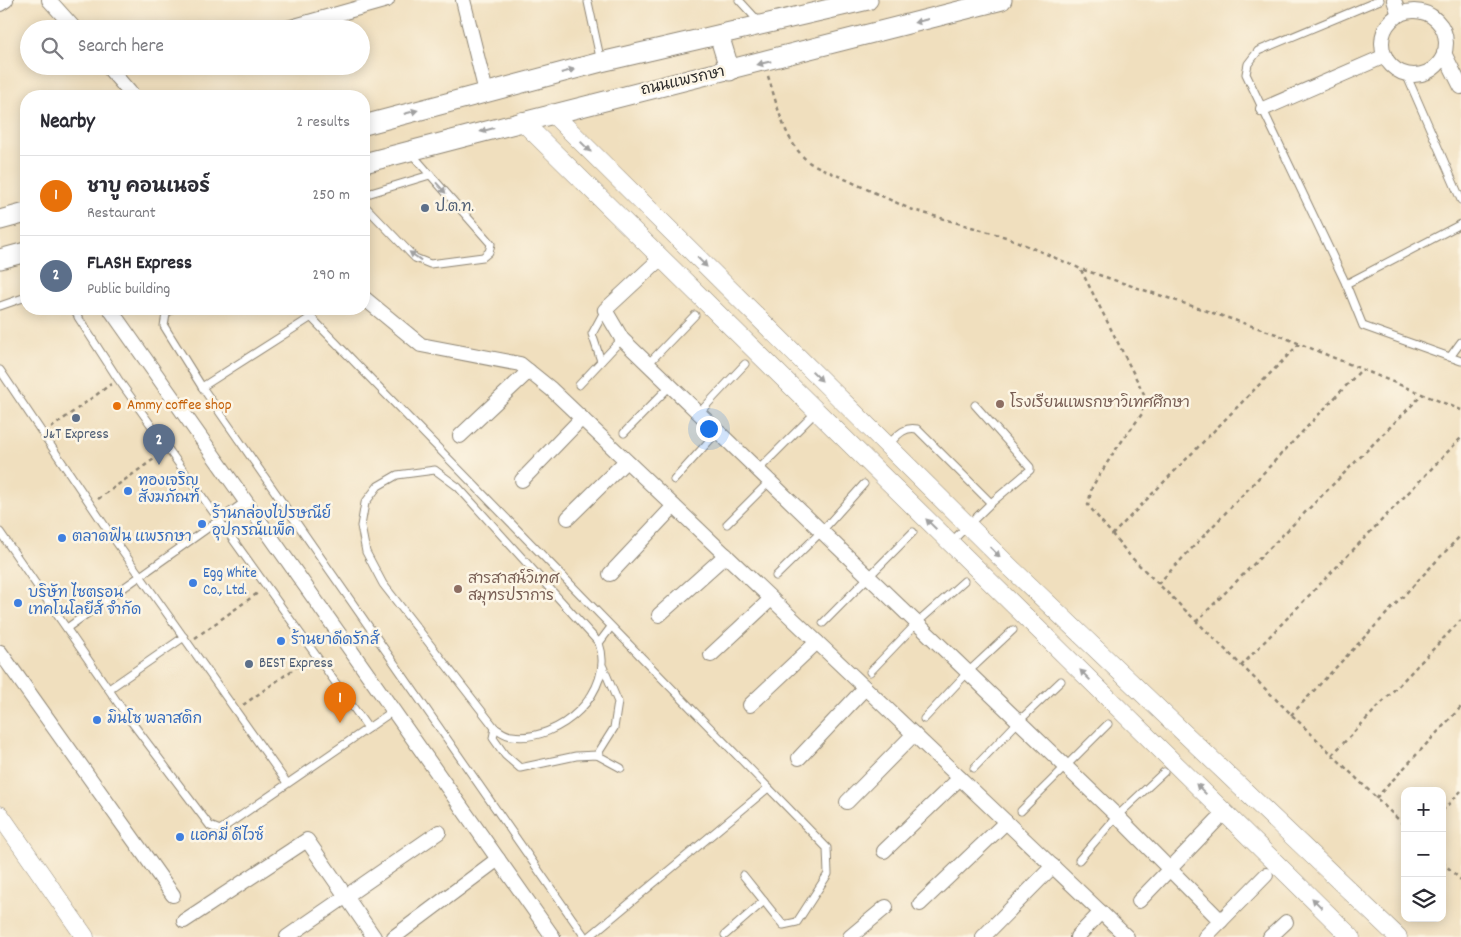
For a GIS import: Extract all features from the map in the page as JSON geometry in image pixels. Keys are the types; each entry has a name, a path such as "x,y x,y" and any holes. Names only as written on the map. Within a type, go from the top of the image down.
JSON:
{"main road":[{"path":"370,123 601,62 763,26 815,10 868,0"},
{"name":"ถนนแพรกษา","path":"370,161 552,113 763,63 1002,0"},
{"path":"719,35 730,71"},
{"path":"0,220 20,215"},
{"path":"0,259 20,254"}],"street":[{"path":"0,4 6,0"},
{"path":"50,0 67,20"},
{"path":"316,20 386,0"},
{"path":"463,0 486,92"},
{"path":"1394,0 1399,15"},
{"path":"1417,11 1427,14 1443,28 1446,38 1444,53 1435,67 1426,72 1406,74 1396,70 1385,56 1382,43 1384,33 1389,23 1399,15 1417,11"},
{"path":"1444,53 1461,87"},
{"path":"1263,109 1385,56"},
{"path":"115,75 128,90"},
{"path":"552,113 971,524 1398,937"},
{"path":"522,121 1351,937"},
{"path":"661,258 605,310 622,339 1117,816 1221,921"},
{"path":"370,303 421,345 520,364 529,371 582,418 1127,937"},
{"path":"114,315 553,937"},
{"path":"460,436 529,371"},
{"path":"522,480 582,418"},
{"path":"568,518 626,461"},
{"path":"610,574 674,506"},
{"path":"659,615 726,555"},
{"path":"711,655 771,599"},
{"path":"750,705 817,642"},
{"path":"0,652 173,896"},
{"path":"799,758 865,688"},
{"path":"847,802 914,734"},
{"path":"884,851 960,778"},
{"path":"0,814 85,937"},
{"path":"1139,901 1217,820"},
{"path":"920,904 1006,822"},
{"path":"287,937 439,832"},
{"path":"184,921 307,840 374,937"},
{"path":"394,937 498,859"},
{"path":"982,937 1053,866"},
{"path":"1205,937 1266,875"},
{"path":"850,937 886,907"},
{"path":"1077,937 1101,912"},
{"path":"1270,937 1286,922"}],"lane":[{"path":"739,0 763,26"},
{"path":"1380,0 1258,51 1248,64 1246,74 1346,284 1363,326 1461,362"},
{"path":"588,2 601,62"},
{"path":"1406,74 1461,200"},
{"path":"370,211 415,258 430,264 483,257 489,252 491,244 409,151"},
{"path":"370,194 430,175"},
{"path":"1346,284 1461,224"},
{"path":"0,306 20,299"},
{"path":"601,361 592,334 605,310"},
{"path":"648,364 696,314"},
{"path":"77,315 118,379 368,728"},
{"path":"166,315 164,326 202,387 587,937 768,788"},
{"path":"308,315 827,848 828,874 797,922 783,925 743,875"},
{"path":"202,387 310,318"},
{"path":"578,385 622,339"},
{"path":"1450,357 1461,342"},
{"path":"699,413 744,364"},
{"path":"0,370 90,504 287,783"},
{"path":"624,432 670,385"},
{"path":"950,543 991,503 1030,470 1030,467 975,405"},
{"path":"758,470 816,412"},
{"path":"890,443 905,430 911,427 918,429 991,503"},
{"path":"674,480 718,431"},
{"path":"435,470 458,487 600,643 604,656 603,667 590,697 567,721 551,729 525,736 510,736 494,728 383,584 366,552 361,526 365,503 378,486 397,475 435,470"},
{"path":"727,524 770,481"},
{"path":"776,576 822,531 864,484"},
{"path":"67,628 246,500"},
{"path":"0,532 109,689 210,826 220,830 393,711"},
{"path":"823,622 914,532"},
{"path":"870,672 917,623 964,581"},
{"path":"600,643 611,627"},
{"path":"924,719 968,672 1013,630"},
{"path":"109,689 186,640"},
{"path":"597,755 614,728 618,702 603,667"},
{"path":"974,768 1061,681"},
{"path":"1022,811 1108,724"},
{"path":"494,728 493,738 505,755 520,768 576,756 597,755 621,768"},
{"path":"1078,860 1117,816 1164,772"},
{"path":"725,935 764,901"}],"path":[{"path":"763,63 789,139 799,154 810,163 910,209 1009,238 1081,269 1299,344 1461,410"},
{"path":"1081,269 1145,396 1142,414 1114,452 1092,488 1088,506 1112,535 1158,584 1401,822"},
{"path":"1112,535 1299,344"},
{"path":"1158,584 1362,370"},
{"path":"43,434 118,379"},
{"path":"1196,622 1422,394"},
{"path":"1241,666 1461,438"},
{"path":"90,504 168,449"},
{"path":"1291,715 1461,535"},
{"path":"186,640 266,586"},
{"path":"1332,755 1461,620"},
{"path":"236,710 315,654"},
{"path":"1376,798 1461,707"},
{"path":"1446,807 1461,791"},
{"path":"1446,866 1460,878"}],"place":[{"name":"ป.ต.ท.","path":"425,208"},
{"name":"โรงเรียนแพรกษาวิเทศศึกษา","path":"1000,404"},
{"name":"Ammy coffee shop","path":"117,406"},
{"name":"J&T Express","path":"76,418"},
{"name":"FLASH Express","path":"159,465"},
{"name":"ทองเจริญ สังฆภัณฑ์","path":"128,491"},
{"name":"ร้านกล่องไปรษณีย์ อุปกรณ์แพ็ค","path":"202,524"},
{"name":"ตลาดฟิน แพรกษา","path":"62,538"},
{"name":"Egg White Co., Ltd.","path":"193,583"},
{"name":"สารสาสน์วิเทศ สมุทรปราการ","path":"458,589"},
{"name":"บริษัท ไซตรอน เทคโนโลยีส์ จำกัด","path":"18,603"},
{"name":"ร้านยาดีดรักส์","path":"281,641"},
{"name":"BEST Express","path":"249,664"},
{"name":"มินโซ พลาสติก","path":"97,720"},
{"name":"ชาบู คอนเนอร์","path":"340,723"},
{"name":"แอคมี่ ดีไวซ์","path":"180,837"}]}
